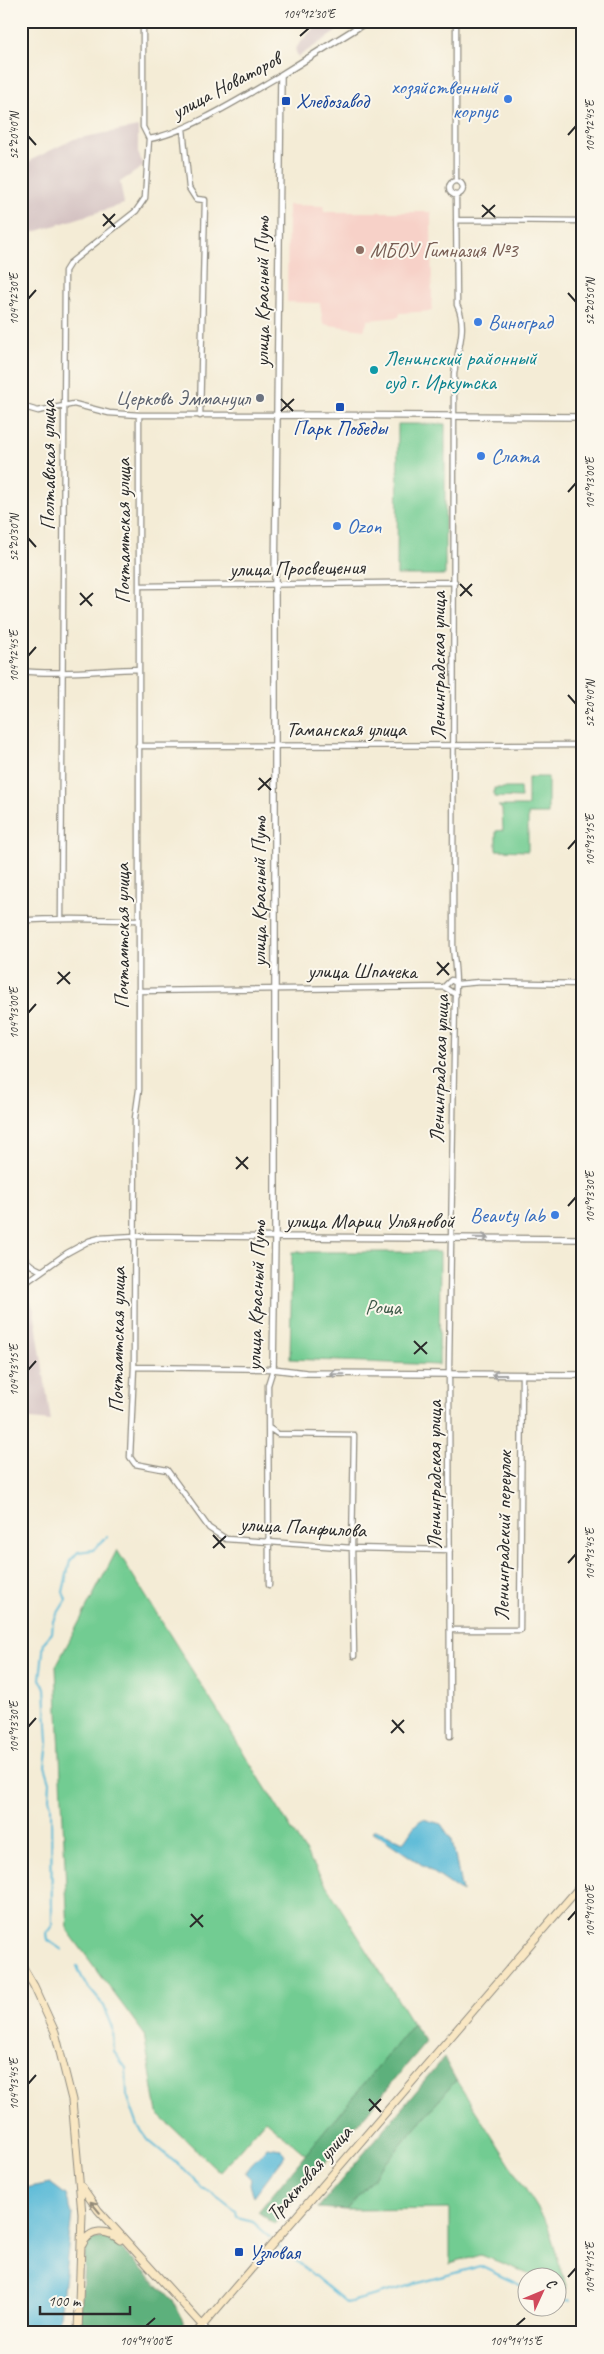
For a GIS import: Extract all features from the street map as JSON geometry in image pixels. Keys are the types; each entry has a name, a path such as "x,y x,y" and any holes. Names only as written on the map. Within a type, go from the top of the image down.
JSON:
{"main road":[{"name":"Трактовая улица","path":"196,2333 583,1883"},
{"path":"21,1964 46,2009 62,2052 72,2100 82,2214 78,2333"},
{"path":"79,2180 89,2200 202,2325"},
{"path":"81,2250 88,2236 94,2232 104,2231 114,2235 139,2256"}],"street":[{"path":"143,21 143,128 149,138"},
{"name":"улица Новаторов","path":"149,138 160,137 182,128 281,75 368,21"},
{"name":"Ленинградская улица","path":"456,21 456,181"},
{"name":"улица Красный Путь","path":"270,1586 268,1385 273,1369 275,1237 275,584 278,198 281,75"},
{"path":"182,128 189,188 196,199 205,200 200,416"},
{"name":"Полтавская улица","path":"61,917 65,271 70,263 136,211 144,198 149,138"},
{"name":"Ленинградская улица","path":"456,181 461,184 463,189 461,194 456,196"},
{"name":"Ленинградская улица","path":"456,181 452,183 449,190 451,194 456,196"},
{"name":"Ленинградская улица","path":"450,1736 450,1375 456,995 458,984 454,972 453,945 455,745 454,374 461,333 460,312 457,305 456,196"},
{"path":"456,220 583,221"},
{"path":"21,406 38,411 64,406 87,406 109,413 139,415 583,416"},
{"name":"Почтамтская улица","path":"130,1457 134,1367 134,1118 139,1090 139,415"},
{"name":"улица Просвещения","path":"140,586 455,582"},
{"path":"21,671 45,673 138,669"},
{"name":"Таманская улица","path":"138,746 275,744 583,745"},
{"path":"21,921 61,917 76,920 139,920"},
{"name":"улица Шпачека","path":"138,990 444,987 451,980 458,984 480,982 583,984"},
{"path":"444,987 456,995"},
{"path":"21,1231 24,1259 28,1266 42,1271"},
{"name":"улица Марии Ульяновой","path":"21,1286 67,1253 89,1241 111,1237 583,1239"},
{"path":"134,1367 273,1369 306,1373 583,1375"},
{"name":"Ленинградский переулок","path":"450,1630 520,1630 522,1375"},
{"path":"269,1428 278,1434 354,1435 352,1548 354,1656"},
{"name":"улица Панфилова","path":"130,1457 135,1464 167,1470 209,1528 226,1539 352,1548 450,1550"},
{"path":"202,2325 209,2333"}],"shaded area":[{"path":"316,21 352,21 298,57 295,49 317,24"},
{"path":"138,127 138,153 144,166 120,182 124,204 21,236 21,169 33,159 74,139"},
{"name":"МБОУ Гимназия №3","path":"288,205 324,206 324,212 431,212 432,311 400,313 399,317 368,320 364,330 323,324 320,303 287,302"},
{"path":"21,1273 34,1310 51,1421 21,1418"}],"green space":[{"path":"398,424 445,424 445,575 397,575"},
{"path":"528,777 548,777 548,814 528,814 528,851 496,850 496,831 503,830 502,809 498,806 528,806"},
{"path":"494,788 520,788 521,798 494,797"},
{"name":"Роща","path":"292,1252 440,1252 439,1365 290,1359"},
{"path":"117,1550 413,2024 306,2155 265,2120 220,2172 157,2113 144,2034 68,1931 56,1666"},
{"path":"413,2024 426,2042 274,2224 258,2212"},
{"path":"444,2058 456,2080 346,2210 318,2208"},
{"path":"456,2080 547,2223 560,2266 516,2266 516,2269 481,2255 450,2264 450,2209 346,2210"},
{"path":"104,2238 118,2245 174,2302 183,2321 183,2333 79,2333 85,2250 92,2239"}],"water":[{"path":"423,1819 441,1824 452,1840 462,1892 372,1831 376,1829 403,1842 419,1821"},
{"path":"267,2147 281,2149 285,2155 254,2196 250,2185 251,2179 245,2173"},
{"path":"50,2183 66,2195 72,2214 58,2333 21,2333 21,2189"}],"waterway":[{"path":"62,1950 48,1940 47,1934 52,1927 51,1805 49,1798 50,1782 45,1766 48,1743 45,1688 40,1679 44,1642 52,1633 53,1621 66,1600 63,1592 70,1561 78,1552 93,1550 107,1537"},
{"path":"77,1966 84,1982 104,2006 113,2028 114,2052 126,2068 127,2095 138,2126 149,2141 193,2177 201,2188 211,2192 236,2211 237,2218 253,2222 270,2237"},
{"path":"277,2245 347,2303 480,2266 516,2283"},
{"path":"566,2300 571,2300"}],"place":[{"name":"хозяйственный корпус","path":"508,99"},
{"name":"Хлебозавод","path":"286,101"},
{"name":"МБОУ Гимназия №3","path":"360,250"},
{"name":"Виноград","path":"478,322"},
{"name":"Ленинский районный суд г. Иркутска","path":"374,370"},
{"name":"Церковь Эммануил","path":"260,398"},
{"name":"Парк Победы","path":"340,407"},
{"name":"Слата","path":"481,456"},
{"name":"Ozon","path":"337,526"},
{"name":"Beauty lab","path":"555,1215"},
{"name":"Узловая","path":"239,2252"}]}
